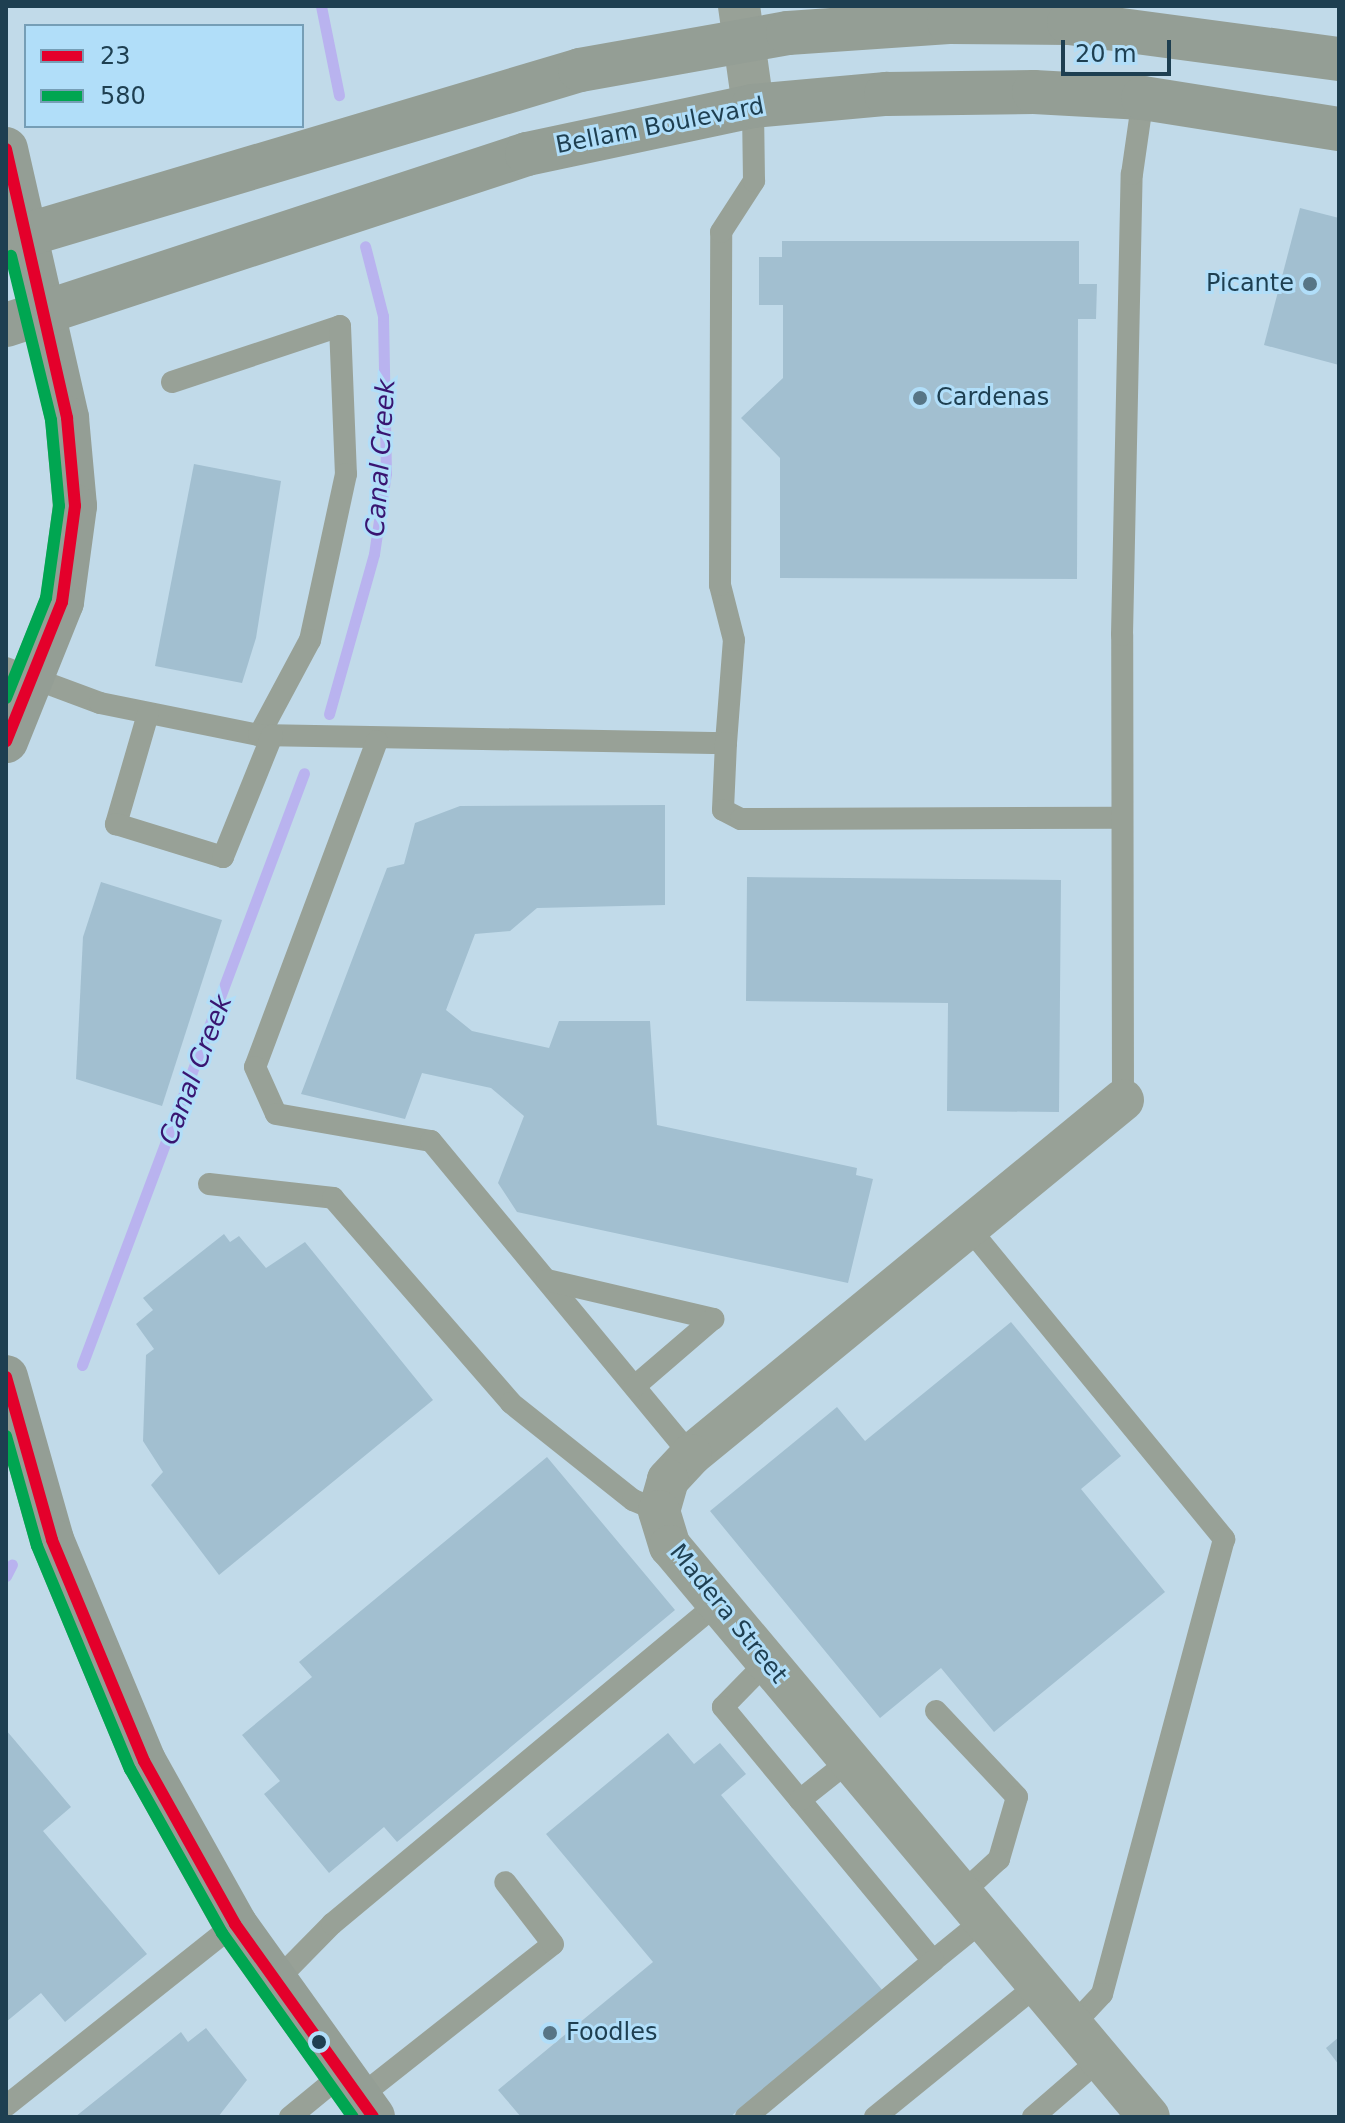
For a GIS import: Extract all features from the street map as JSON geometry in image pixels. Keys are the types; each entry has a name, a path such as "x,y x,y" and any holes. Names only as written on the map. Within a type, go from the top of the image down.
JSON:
{"street":[{"path":"16,238 741,23 1069,23 1339,59"},
{"path":"741,23 753,106"},
{"name":"Bellam Boulevard","path":"23,318 527,154 753,106 923,92 1143,98 1339,129"},
{"path":"6,149 23,318 71,440 75,530 62,602 20,673 6,741"},
{"path":"659,1511 668,1480 691,1455 1123,1100"},
{"path":"6,1377 16,1453 110,1690 235,1924 273,1984 357,2097"},
{"name":"Madera Street","path":"659,1511 670,1546 1149,2117"}],"lane":[{"path":"1123,1100 1121,818 1132,174 1143,98"},
{"path":"753,106 754,181 721,232 720,585 734,640 723,810 741,819 1121,818"},
{"path":"148,714 116,824 223,857 266,736 310,640 346,474 340,326 172,382"},
{"path":"20,673 148,714 266,736 377,741 726,743"},
{"path":"377,741 255,1067 276,1114 431,1141 691,1455"},
{"path":"209,1184 333,1198 511,1403 633,1500 659,1511"},
{"path":"968,1227 1224,1539 1102,1994 1071,2027"},
{"path":"547,1280 713,1319 635,1386"},
{"path":"273,1984 332,1924 718,1603"},
{"path":"767,1662 723,1707 933,1961"},
{"path":"746,2117 933,1961 971,1908 999,1859 1017,1797 936,1711"},
{"path":"800,1800 849,1761"},
{"path":"290,2117 357,2097 553,1944 505,1882"},
{"path":"6,2106 235,1924"},
{"path":"875,2117 1036,1986"},
{"path":"1033,2117 1099,2060"}],"building":[{"path":"1300,208 1339,218 1339,365 1264,345"},
{"name":"Cardenas","path":"782,241 1079,241 1079,284 1097,284 1096,319 1078,319 1077,579 780,578 780,458 741,418 783,378 783,305 759,305 759,257 782,257"},
{"path":"194,464 281,481 256,638 242,683 155,666"},
{"path":"665,805 665,905 537,908 510,931 475,934 446,1010 472,1031 549,1048 559,1021 650,1021 657,1125 857,1168 856,1175 873,1179 848,1283 517,1212 498,1183 524,1116 491,1088 422,1073 405,1119 301,1094 387,868 404,864 415,823 460,806"},
{"path":"747,877 1061,880 1059,1112 947,1111 948,1003 746,1001"},
{"path":"101,882 222,920 162,1106 76,1079 83,937"},
{"path":"224,1234 230,1242 239,1236 266,1268 305,1242 433,1400 219,1575 151,1485 163,1472 143,1441 146,1355 154,1349 136,1324 153,1310 143,1298"},
{"path":"1011,1322 1121,1456 1081,1489 1165,1592 994,1732 941,1668 880,1718 710,1511 837,1407 865,1441"},
{"path":"547,1457 675,1610 397,1842 384,1827 329,1873 264,1794 280,1781 242,1735 312,1677 299,1662"},
{"path":"6,1730 71,1807 43,1831 147,1954 65,2022 41,1993 6,2022"},
{"path":"668,1733 694,1764 720,1743 746,1774 721,1795 883,1991 730,2117 521,2117 498,2090 653,1962 546,1834"},
{"path":"206,2028 247,2080 218,2117 75,2117 181,2032 188,2042"},
{"path":"1339,2037 1339,2065 1326,2048"}],"waterway":[{"name":"Canal Creek","path":"321,6 339,95"},
{"name":"Canal Creek","path":"329,714 374,554 386,473 383,316 365,246"},
{"name":"Canal Creek","path":"82,1365 304,773"},
{"name":"Canal Creek","path":"6,1576 12,1564"}],"transit line":[{"name":"23","path":"6,149 67,418 75,506 62,602 6,741"},
{"name":"580","path":"6,698 46,598 59,506 51,420 11,256"},
{"name":"23","path":"6,1377 52,1540 144,1761 235,1924 373,2117"},
{"name":"580","path":"6,1436 37,1546 130,1769 222,1933 353,2117"}],"place":[{"name":"Picante","path":"1310,284"},
{"name":"Cardenas","path":"920,398"},
{"name":"Foodles","path":"550,2033"}]}
